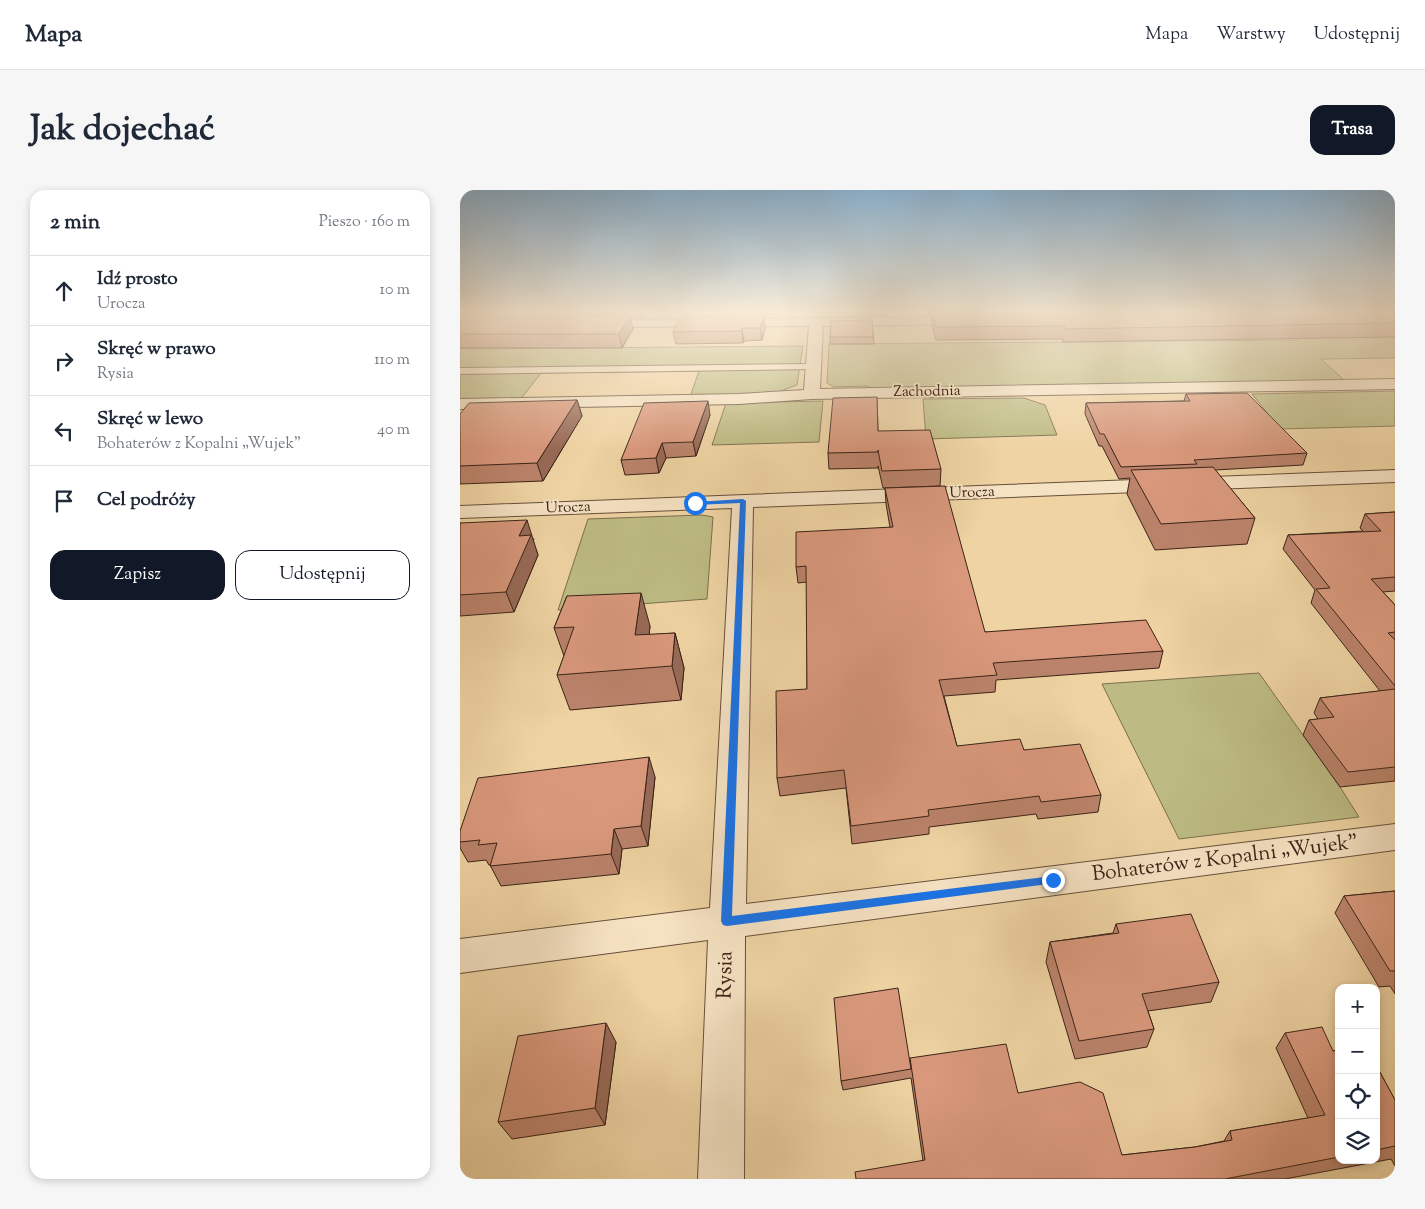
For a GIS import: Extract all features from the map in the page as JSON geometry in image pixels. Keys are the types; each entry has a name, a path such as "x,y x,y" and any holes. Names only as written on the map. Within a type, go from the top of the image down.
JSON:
{"street":[{"path":"812,394 814,358"},
{"name":"Zachodnia","path":"460,404 739,399 812,394 1395,384"},
{"name":"Urocza","path":"460,512 1395,476"},
{"name":"Rysia","path":"721,1179 727,921 743,501"},
{"name":"Bohaterów z Kopalni „Wujek”","path":"460,956 1395,837"}],"lane":[{"path":"460,371 813,367"}],"shaded area":[{"path":"460,358 801,358 797,385 770,395 690,397 699,371 541,373 520,400 460,401"},
{"path":"828,358 1384,358 1321,359 1344,380 871,388 866,386 834,387 827,383"},
{"path":"1395,391 1395,426 1280,429 1252,394"},
{"path":"1024,398 1045,405 1057,435 926,439 923,399"},
{"path":"823,401 819,442 712,445 726,403"},
{"path":"702,515 713,517 707,599 558,610 588,519"},
{"path":"1259,673 1359,817 1179,839 1102,684"}],"building":[{"path":"1247,393 1307,453 1194,460 1197,464 1121,467 1104,434 1100,434 1086,403 1190,401 1186,394"},
{"path":"877,397 878,431 930,430 941,469 882,471 878,450 878,452 828,453 833,398"},
{"path":"577,400 537,463 460,466 460,414 469,403"},
{"path":"708,401 693,442 662,443 656,458 621,460 644,403"},
{"path":"1213,467 1255,518 1161,524 1131,470"},
{"path":"945,486 985,632 1146,620 1163,651 993,663 997,675 939,680 957,746 1020,739 1024,750 1080,744 1101,795 1041,802 1039,796 928,810 929,816 851,826 844,770 777,778 776,691 807,689 806,566 796,567 796,532 893,527 885,488"},
{"path":"1395,512 1395,577 1371,579 1395,605 1395,632 1388,633 1395,640 1395,686 1316,589 1330,588 1288,535 1381,531 1365,514"},
{"path":"527,520 519,536 531,535 506,592 460,595 460,523"},
{"path":"641,593 635,635 675,633 672,666 557,675 574,627 554,628 567,596"},
{"path":"1395,689 1395,767 1348,772 1309,720 1334,717 1320,698"},
{"path":"649,757 641,826 614,829 611,854 490,866 497,843 478,845 480,840 460,842 460,831 478,778"},
{"path":"1395,891 1395,971 1390,971 1344,896"},
{"path":"1191,914 1219,982 1142,994 1154,1029 1079,1041 1050,942 1119,933 1116,924"},
{"path":"898,988 911,1069 841,1081 834,998"},
{"path":"606,1023 595,1108 498,1122 518,1036"},
{"path":"1322,1027 1333,1051 1335,1051 1335,1158 1225,1179 856,1179 855,1172 925,1160 910,1058 1006,1044 1018,1093 1080,1082 1103,1093 1122,1155 1195,1147 1232,1140 1230,1131 1325,1115 1285,1033"},
{"path":"1380,1072 1395,1100 1395,1146 1380,1149"}],"route":[{"path":"695,503 743,501 727,921 1053,880"}]}
